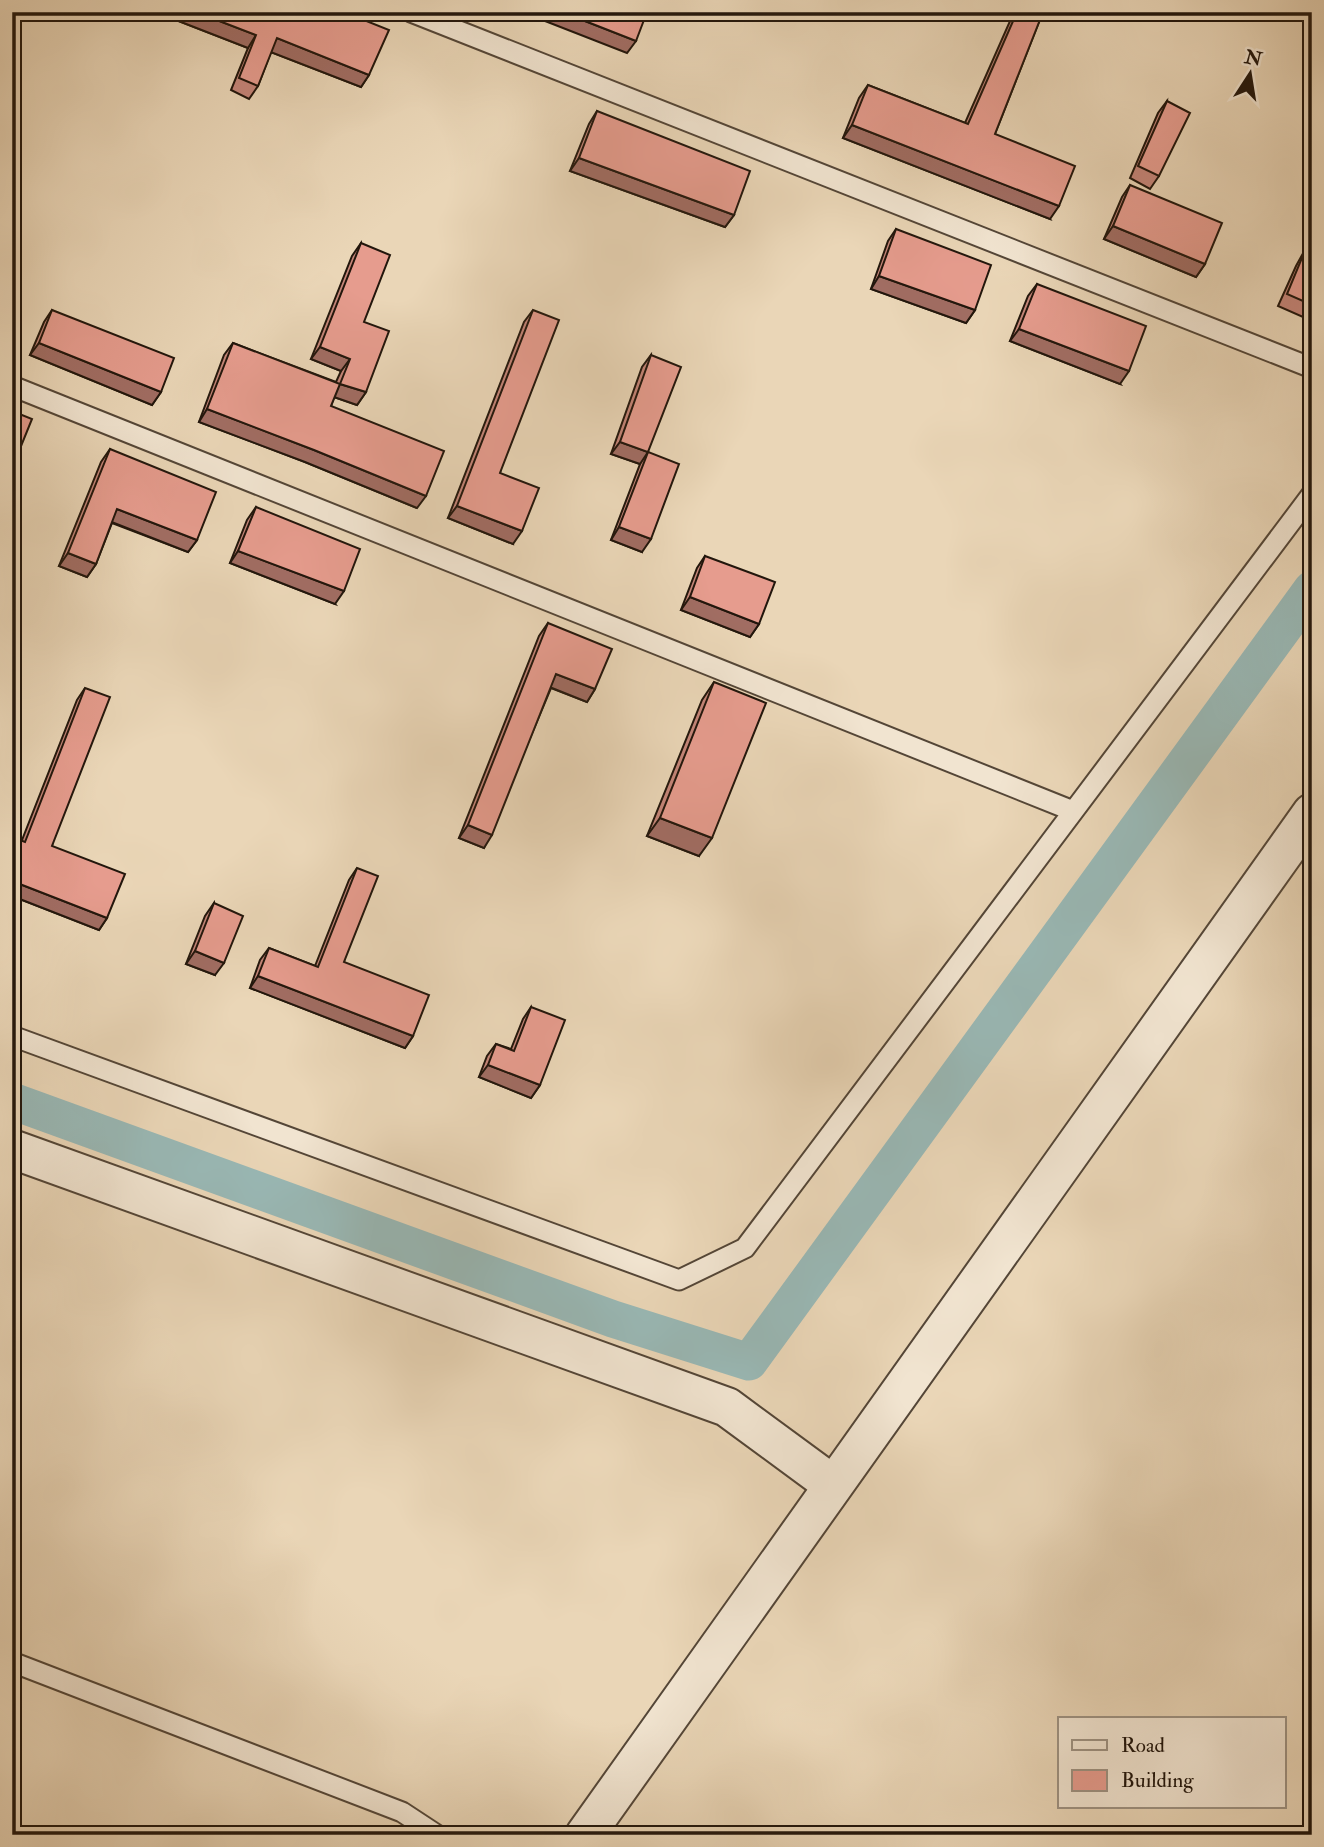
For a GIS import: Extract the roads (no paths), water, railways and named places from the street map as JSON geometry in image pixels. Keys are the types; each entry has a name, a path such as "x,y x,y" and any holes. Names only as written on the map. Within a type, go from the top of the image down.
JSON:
{"street":[{"path":"585,1835 1312,813"},
{"path":"12,1149 727,1408 833,1485"}],"lane":[{"path":"411,12 1312,368"},
{"path":"12,386 1073,811"},
{"path":"12,1036 679,1280 745,1248 1312,494"},
{"path":"12,1662 402,1812 438,1835"}],"waterway":[{"path":"12,1101 613,1319 749,1362 1312,589"}]}
